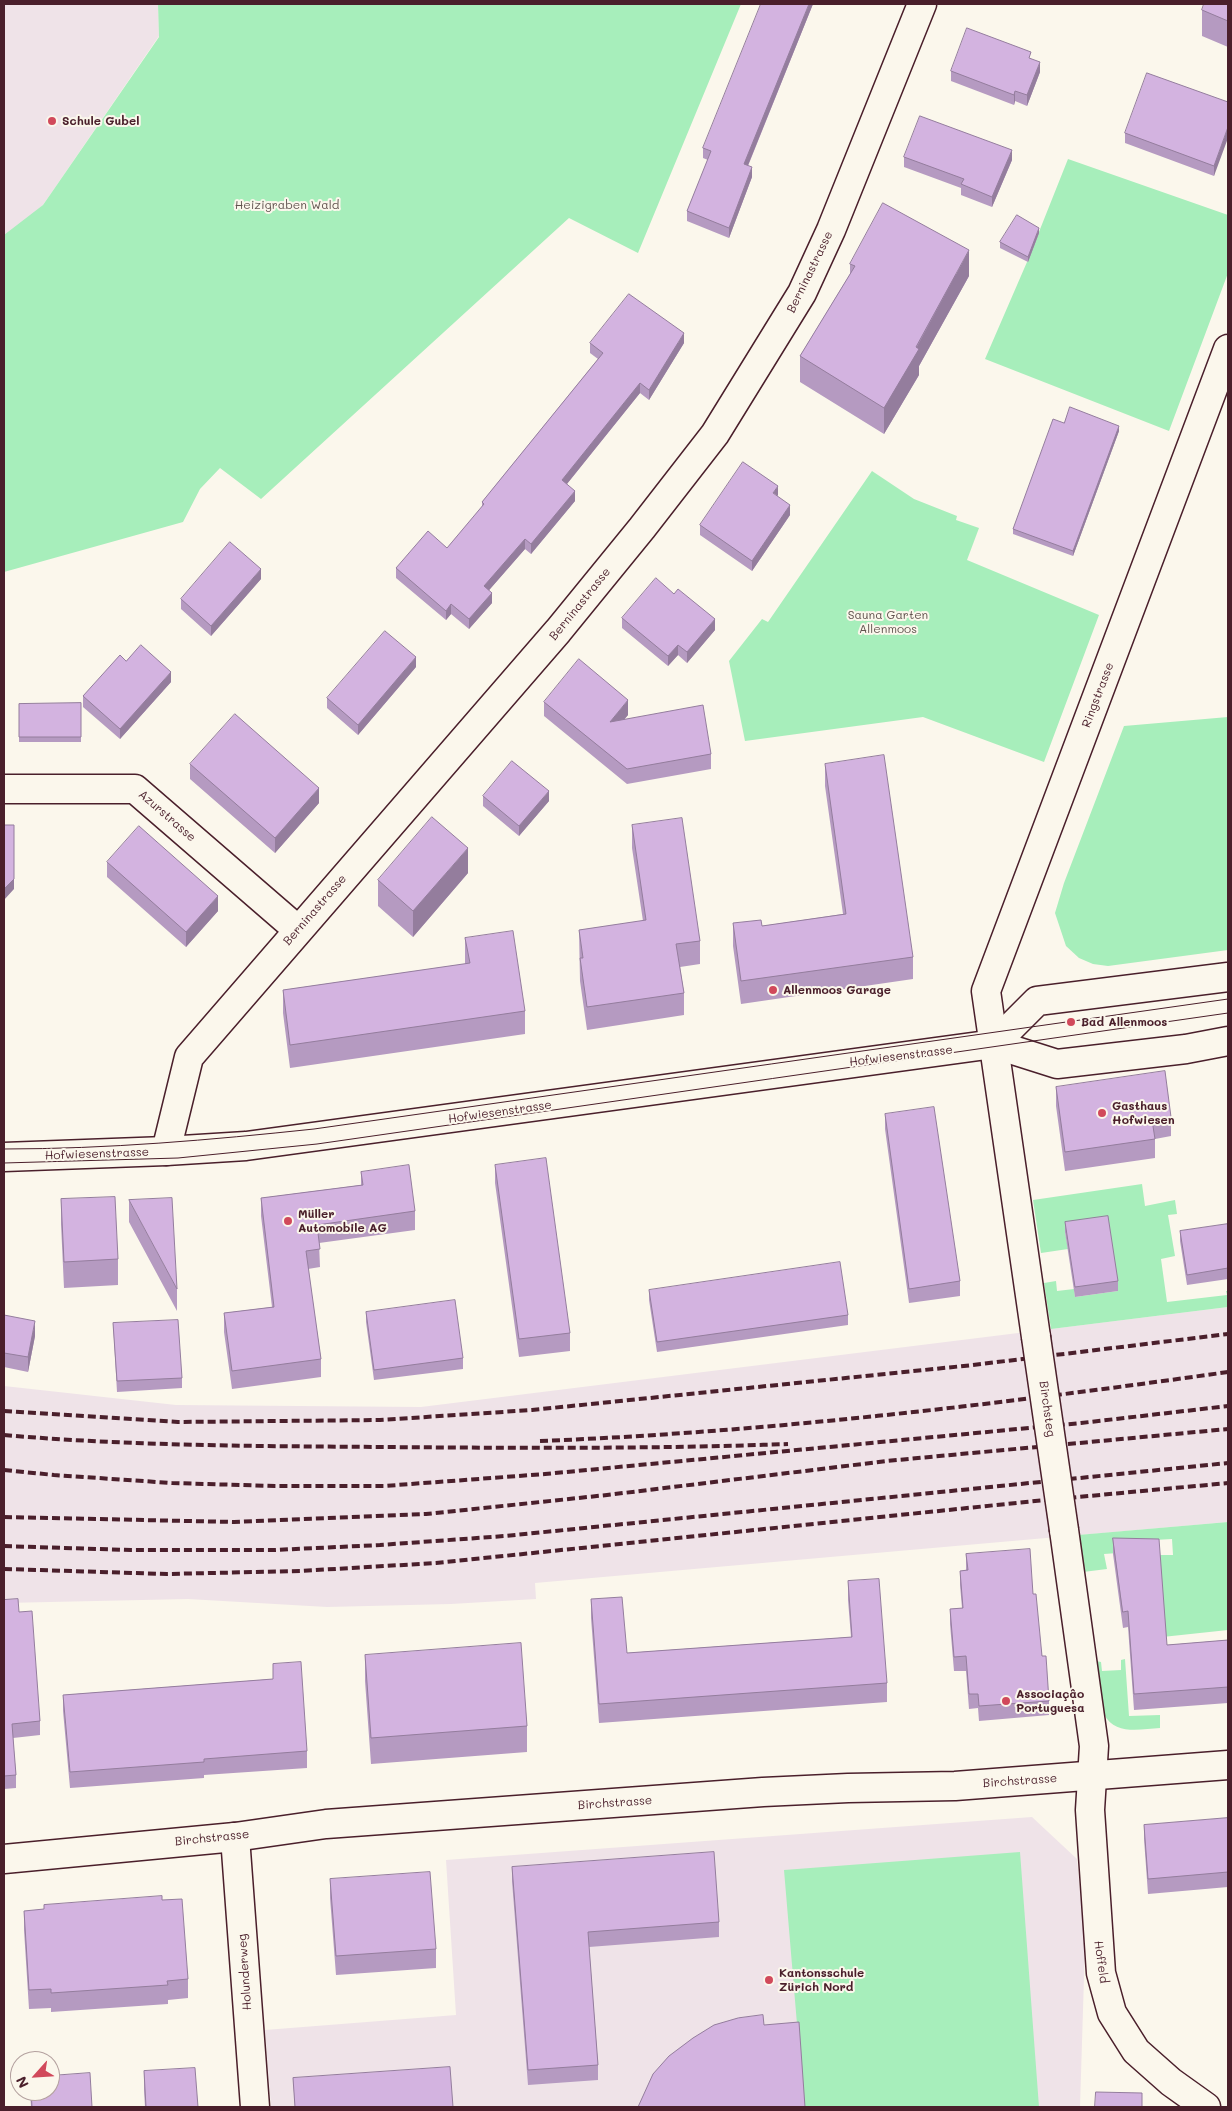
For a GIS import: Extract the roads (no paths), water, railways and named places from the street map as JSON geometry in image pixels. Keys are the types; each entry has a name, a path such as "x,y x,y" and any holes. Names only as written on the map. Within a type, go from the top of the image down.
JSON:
{"street":[{"name":"Berninastrasse","path":"166,1151 189,1057 558,631 715,434 802,292 831,230 922,4"},
{"name":"Ringstrasse","path":"994,1044 986,991 1228,349"},
{"name":"Azurstrasse","path":"4,789 135,789 298,930"},
{"path":"994,1044 1037,1001 1228,977"},
{"name":"Hofwiesenstrasse","path":"4,1157 246,1146 994,1044 1057,1064 1186,1049 1228,1042"},
{"name":"Birchsteg","path":"994,1044 1094,1746 1092,1776"},
{"name":"Birchstrasse","path":"4,1859 235,1837 326,1824 763,1792 955,1786 1228,1765"},
{"name":"Hoffeld","path":"1092,1776 1090,1810 1096,1922 1101,1974 1112,2013 1136,2050 1171,2082 1206,2107"},
{"name":"Holunderweg","path":"235,1837 256,2107"}],"tram line":[{"path":"4,1149 43,1149 159,1143 314,1129 1228,999"},
{"path":"4,1163 178,1158 317,1144 1228,1013"}],"railway":[{"path":"4,1411 178,1422 380,1420 532,1410 973,1365 1228,1334"},
{"path":"540,1441 626,1437 799,1424 971,1406 1228,1372"},
{"path":"4,1470 172,1483 275,1486 384,1486 545,1474 1081,1423 1228,1406"},
{"path":"4,1517 234,1522 426,1514 607,1495 887,1461 1228,1429"},
{"path":"4,1435 51,1439 193,1445 585,1448 788,1444"},
{"path":"4,1546 131,1550 274,1550 380,1545 505,1536 1228,1463"},
{"path":"4,1569 167,1574 300,1571 436,1563 1228,1483"}],"place":[{"name":"Schule Gubel","path":"52,121"},
{"name":"Allenmoos Garage","path":"773,990"},
{"name":"Bad Allenmoos","path":"1071,1022"},
{"name":"Gasthaus Hofwiesen","path":"1102,1113"},
{"name":"Müller Automobile AG","path":"288,1221"},
{"name":"Associaçâo Portuguesa","path":"1006,1701"},
{"name":"Kantonsschule Zürich Nord","path":"769,1980"}],"park label":[{"name":"Heizigraben Wald","path":"287,205"},
{"name":"Sauna Garten Allenmoos","path":"888,622"}]}
